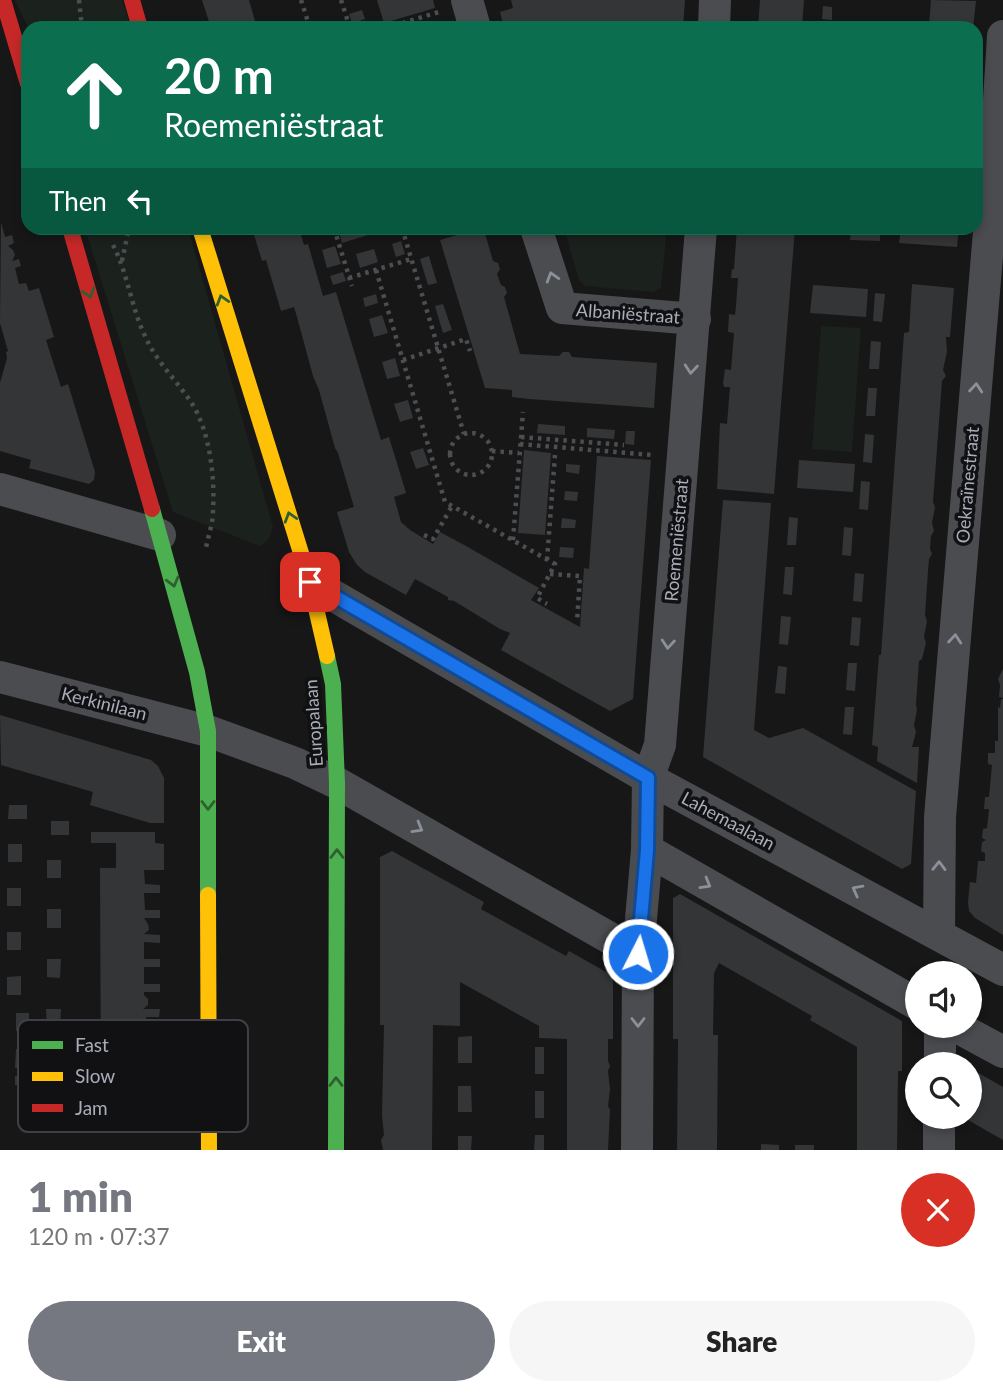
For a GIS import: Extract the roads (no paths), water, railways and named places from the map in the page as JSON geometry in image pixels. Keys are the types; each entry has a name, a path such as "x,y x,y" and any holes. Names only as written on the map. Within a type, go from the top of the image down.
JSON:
{"street":[{"path":"3,0 21,61"},
{"path":"132,0 139,21"},
{"path":"714,21 715,0"},
{"path":"456,5 469,21"},
{"name":"Oekraïnestraat","path":"939,934 940,817 1003,36"},
{"path":"72,235 160,535 197,672 208,730 209,1020"},
{"name":"Europalaan","path":"202,235 310,582 333,684 337,782 336,1150"},
{"name":"Albaniëstraat","path":"538,235 562,309 695,319"},
{"name":"Roemeniëstraat","path":"647,850 648,778 660,745 701,235"},
{"path":"0,489 160,535"},
{"name":"Lahemaalaan","path":"310,582 648,778 1003,970"},
{"name":"Kerkinilaan","path":"0,677 208,730 337,782"},
{"path":"337,782 638,954"},
{"path":"637,1150 638,954 647,850 905,997"},
{"path":"978,1038 1003,1052"},
{"path":"939,1129 939,1150"},
{"path":"209,1132 209,1150"}]}
